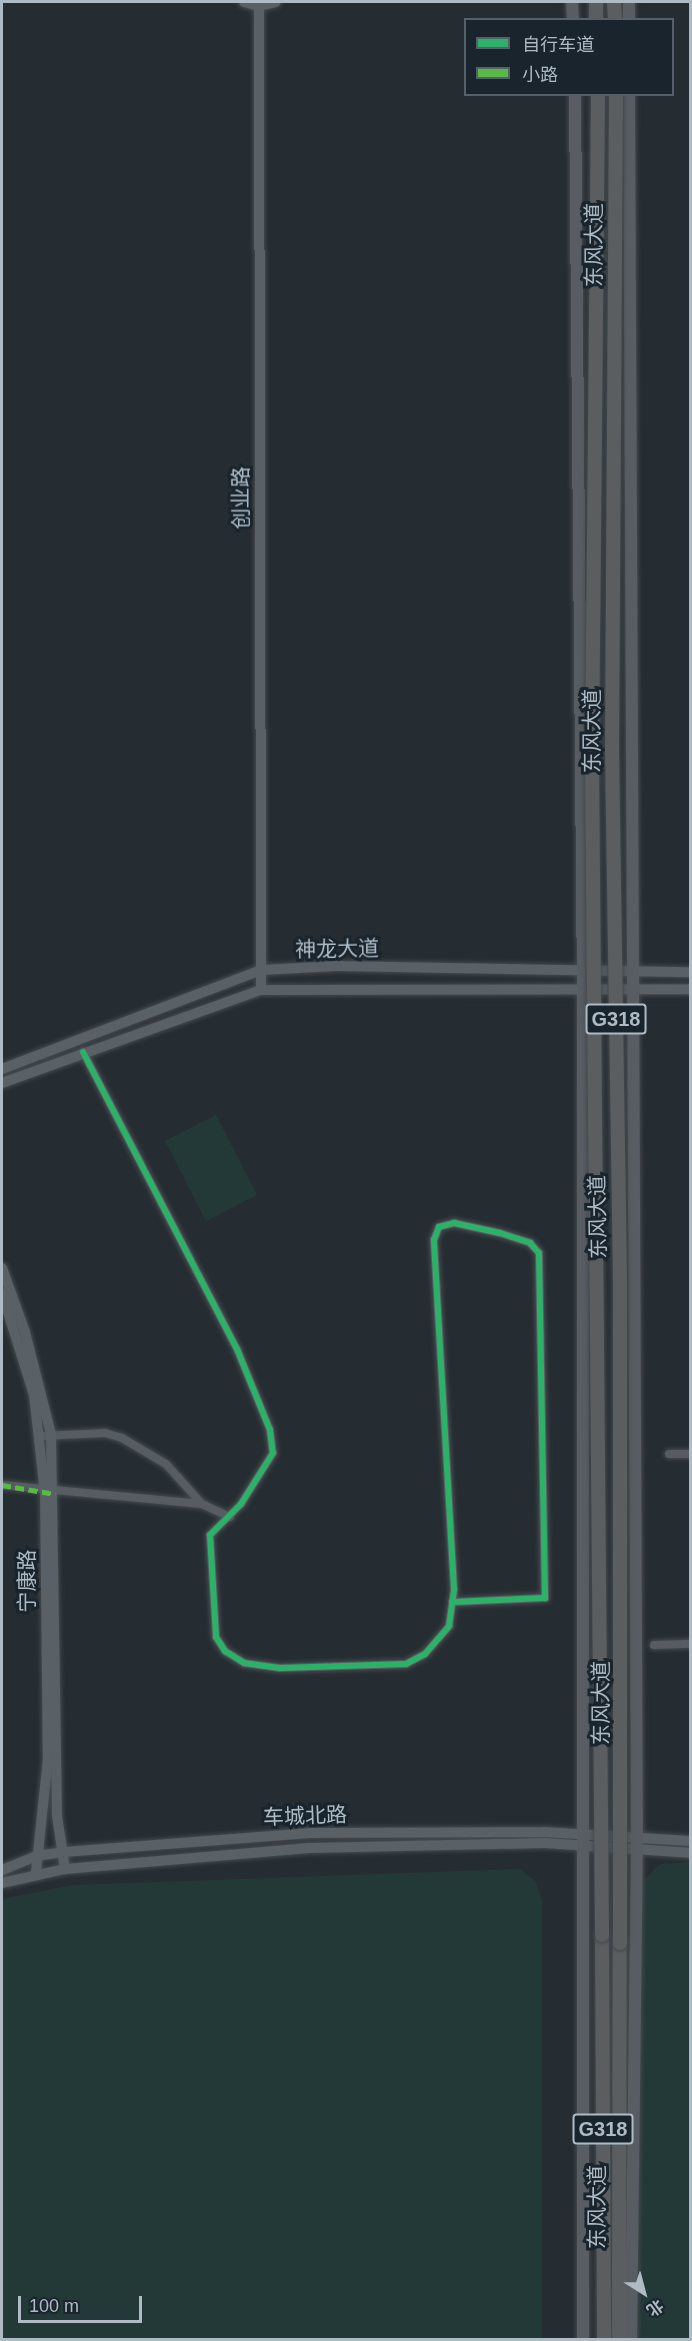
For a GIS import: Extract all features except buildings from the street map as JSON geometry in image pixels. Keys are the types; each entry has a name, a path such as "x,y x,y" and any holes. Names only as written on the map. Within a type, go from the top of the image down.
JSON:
{"highway":[{"path":"596,2 596,18"},
{"path":"614,2 615,18"},
{"name":"东风大道","path":"598,96 594,1243 604,2340"},
{"name":"东风大道","path":"616,96 612,751 621,1290 619,2340"}],"main road":[{"path":"244,2 259,6 276,2"},
{"path":"572,2 573,18"},
{"path":"629,2 629,18"},
{"name":"创业路","path":"259,6 261,990"},
{"path":"575,96 583,971 583,2340"},
{"path":"629,96 629,989 636,1844 631,2340"},
{"name":"神龙大道","path":"2,1069 261,970 337,966 690,972"},
{"name":"神龙大道","path":"2,1083 83,1052 261,990 690,989"},
{"path":"2,1268 26,1332 46,1435"},
{"name":"宁康路","path":"2,1293 46,1435 50,1493 48,1758 45,1818 36,1856 36,1873"},
{"path":"50,1493 56,1806 65,1869"},
{"name":"车城北路","path":"2,1870 36,1856 64,1852 310,1833 582,1840 613,1849 636,1844"},
{"name":"车城北路","path":"2,1882 36,1873 65,1869 309,1848 582,1840 614,1836 636,1844"},
{"path":"636,1844 690,1841"},
{"path":"636,1844 690,1853"}],"street":[{"path":"83,1052 237,1349 270,1430 273,1453 230,1517 210,1535 212,1615 225,1651 244,1664 280,1668 406,1664 425,1654 449,1626 452,1602 434,1240 440,1227 454,1223 500,1233 530,1243 539,1253 545,1598 452,1602"},
{"path":"46,1435 105,1433 122,1438 166,1464 202,1504"},
{"path":"669,1454 690,1454"},
{"path":"2,1485 50,1493 202,1504 230,1517"},
{"path":"654,1645 690,1644"}],"green space":[{"path":"216,1115 257,1195 206,1221 165,1141"},
{"path":"690,1862 690,2339 633,2340 638,1885 661,1864"},
{"path":"520,1869 536,1882 542,1901 542,2339 2,2339 2,1899 73,1885"}],"marked path":[{"path":"2,1485 55,1494"}],"cycle path":[{"path":"83,1052 237,1349 270,1430 273,1453 241,1504 210,1535 216,1637 225,1651 244,1663 280,1668 406,1664 425,1654 449,1626 454,1589 434,1240 439,1227 454,1223 500,1233 530,1243 539,1253 545,1598 452,1602"}]}
